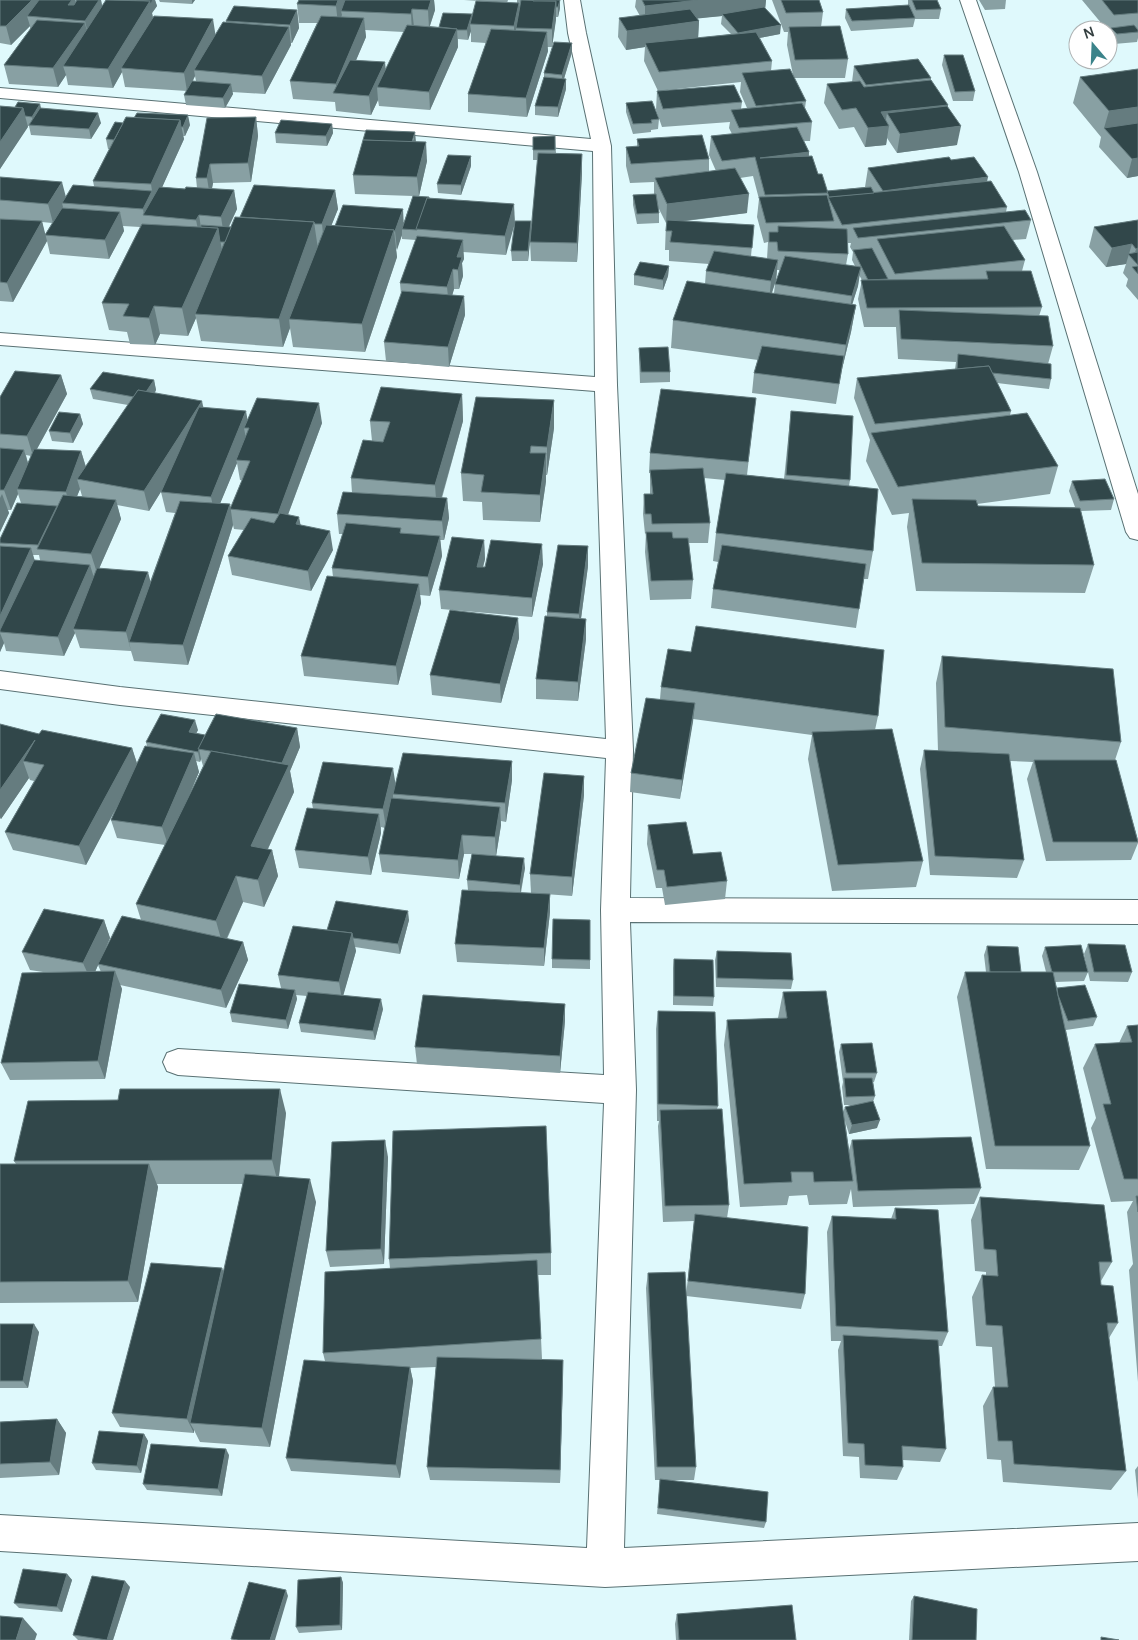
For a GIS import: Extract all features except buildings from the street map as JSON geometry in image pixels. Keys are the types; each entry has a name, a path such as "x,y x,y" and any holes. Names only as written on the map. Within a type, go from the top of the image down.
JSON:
{"street":[{"path":"572,0 577,33 602,146 606,385 620,750 615,910 620,1090 605,1568"},
{"path":"968,0 1028,172 1138,532"},
{"path":"0,93 602,146"},
{"path":"0,339 606,385"},
{"path":"0,680 130,697 620,750"},
{"path":"615,910 1138,912"},
{"path":"178,1062 620,1090"},
{"path":"0,1533 605,1568 1138,1542"}]}
